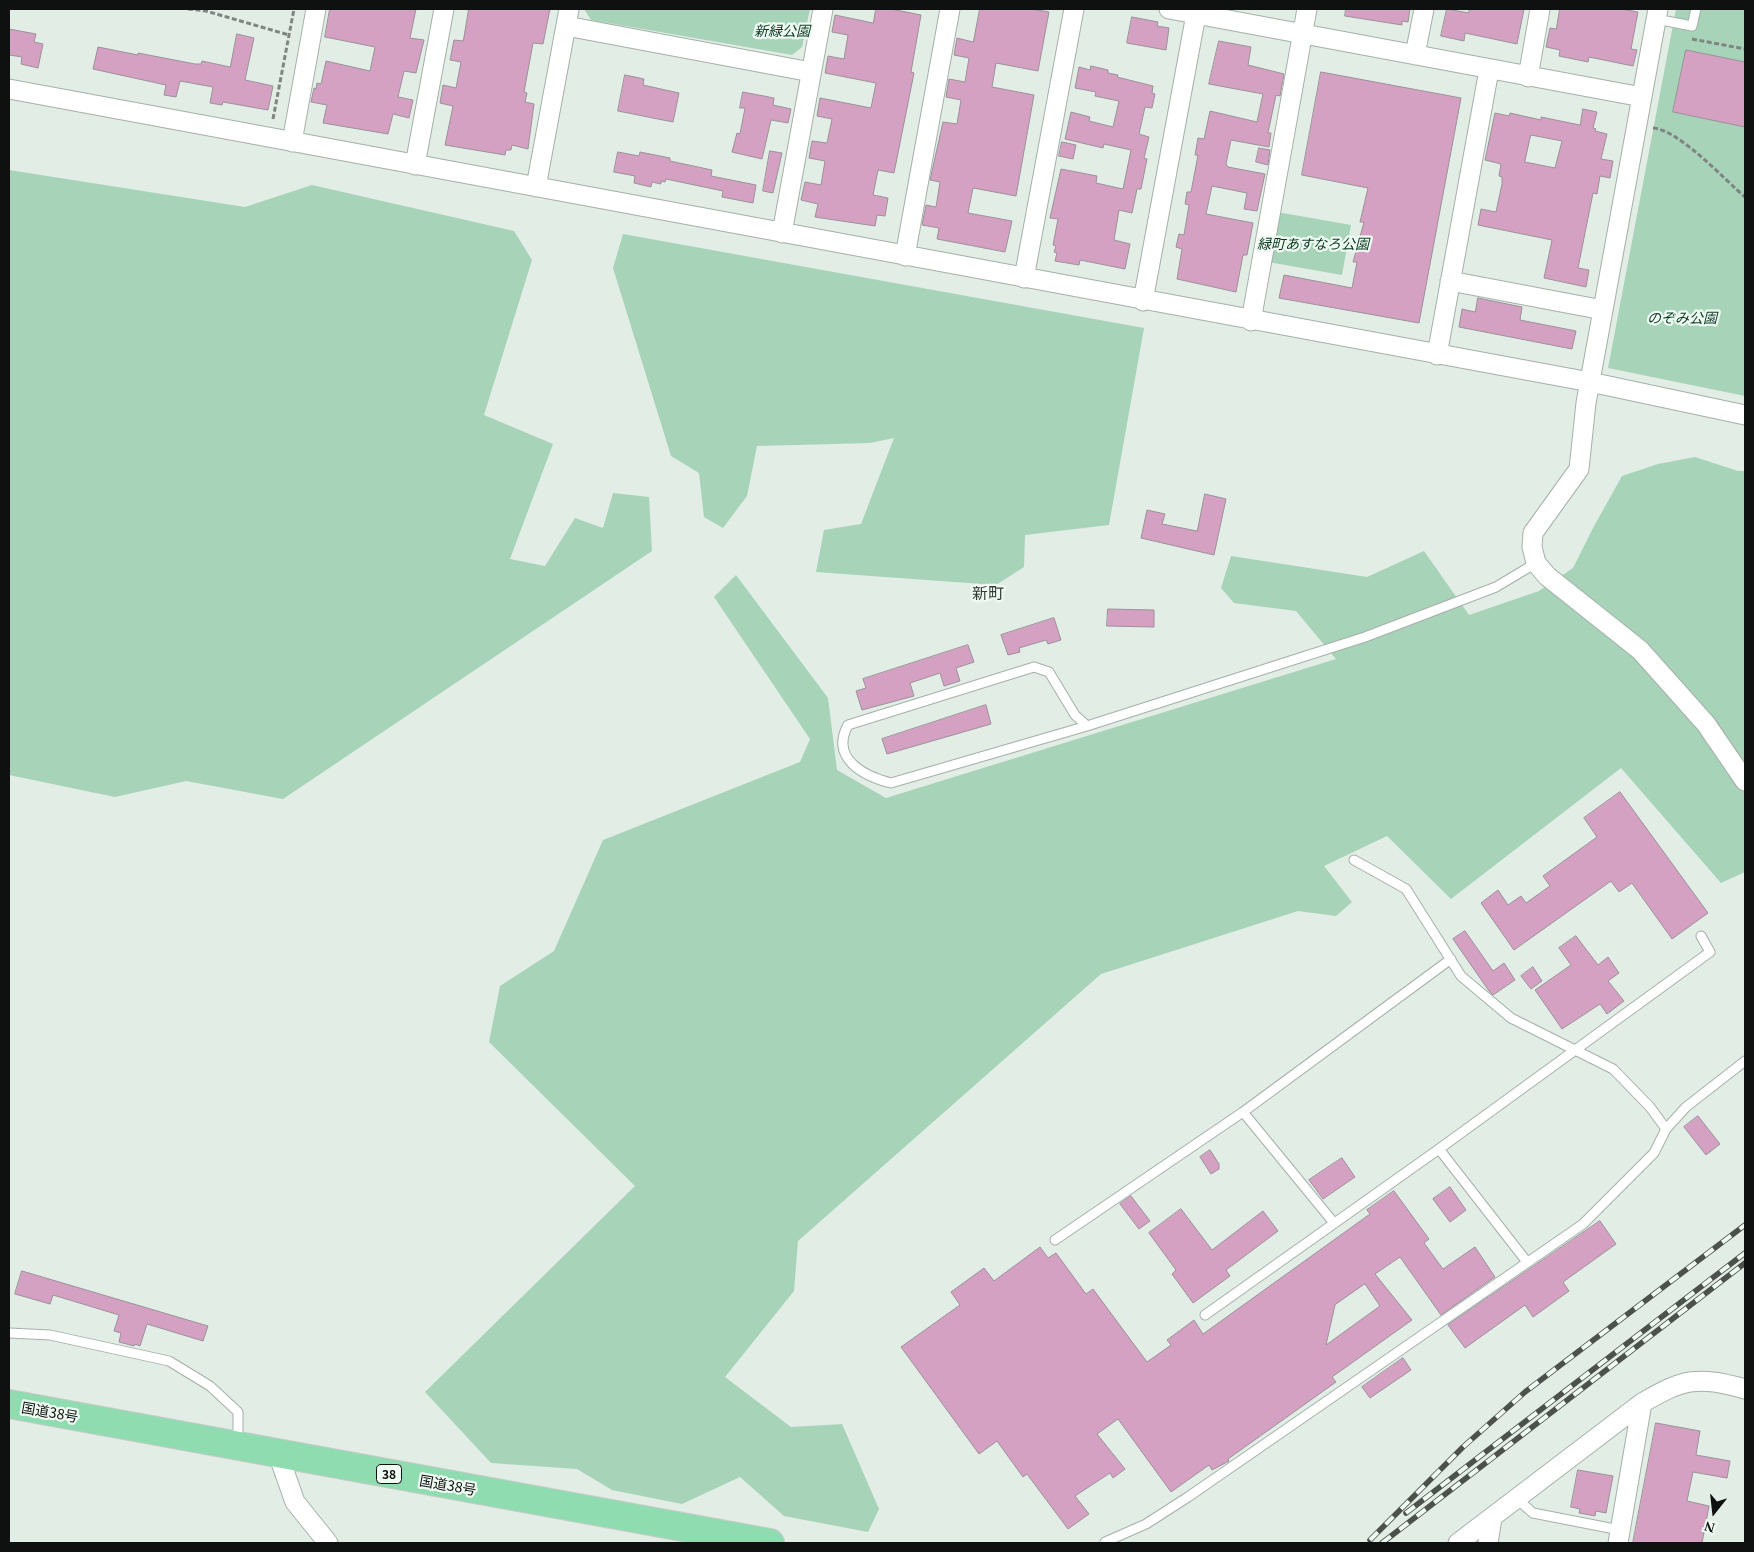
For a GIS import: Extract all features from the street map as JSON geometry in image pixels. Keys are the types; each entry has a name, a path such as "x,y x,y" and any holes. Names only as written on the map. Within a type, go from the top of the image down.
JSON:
{"highway":[{"name":"国道38号","path":"9,1404 770,1543"}],"street":[{"path":"292,142 316,9"},
{"path":"415,165 444,9"},
{"path":"782,233 823,9"},
{"path":"906,256 950,9"},
{"path":"1024,278 1074,9"},
{"path":"1169,9 1197,11 1302,34 1642,97"},
{"path":"1251,321 1308,9"},
{"path":"1415,55 1424,9"},
{"path":"1528,77 1540,9"},
{"path":"1143,301 1197,11"},
{"path":"1657,14 1590,382 1579,469 1533,533 1532,547 1536,563 1547,576 1640,650 1706,724 1745,781"},
{"path":"536,187 567,17 811,72"},
{"path":"1437,355 1489,70"},
{"path":"9,89 1143,301 1590,382 1745,415"},
{"path":"1450,281 1604,310"},
{"path":"1458,1543 1642,1403 1672,1386 1692,1380 1714,1381 1745,1389"},
{"path":"1619,1537 1642,1403"},
{"path":"278,1454 294,1502 328,1543"},
{"path":"1488,1543 1492,1518"}],"lane":[{"path":"1657,14 1692,26 1696,9"},
{"path":"1087,726 1075,715 1049,672 1034,667 848,725 843,734 843,746 852,766 871,778 891,783 1087,726 1365,637 1496,587 1536,563"},
{"path":"1354,860 1406,890 1462,976 1511,1018 1613,1068 1650,1107 1666,1129"},
{"path":"1205,1315 1575,1051 1710,952 1701,936"},
{"path":"1055,1240 1243,1112 1451,960"},
{"path":"1105,1542 1146,1524 1188,1497 1583,1224 1654,1153 1666,1129 1686,1107 1745,1061"},
{"path":"1243,1112 1334,1223"},
{"path":"1438,1149 1527,1262"},
{"path":"9,1333 50,1335 170,1361 210,1386 238,1412 238,1446"},
{"path":"1517,1499 1533,1514 1619,1537"}],"path":[{"path":"188,9 206,11 289,35"},
{"path":"274,120 294,9"},
{"path":"1691,39 1745,49"},
{"path":"1648,128 1663,129 1677,137 1745,197"}],"green space":[{"name":"新緑公園","path":"584,9 810,9 802,47 792,55 591,20"},
{"name":"のぞみ公園","path":"1676,9 1745,9 1745,396 1608,368"},
{"path":"9,170 245,207 312,185 514,231 532,260 484,415 553,444 510,559 545,566 575,518 603,528 613,493 649,497 652,551 283,799 186,781 115,797 9,775"},
{"name":"緑町あすなろ公園","path":"1277,212 1351,225 1342,275 1268,262"},
{"path":"623,234 1144,328 1109,525 1025,535 1024,567 996,585 816,572 824,530 861,524 894,438 870,443 757,446 747,496 723,528 704,517 699,473 671,456 613,268"},
{"path":"1695,457 1738,471 1745,471 1745,872 1721,883 1621,768 1451,899 1387,836 1324,866 1352,902 1336,916 1298,911 1101,974 798,1241 794,1291 725,1377 791,1427 842,1424 879,1509 868,1532 784,1516 740,1477 682,1504 612,1490 577,1469 491,1463 425,1392 635,1186 489,1042 500,986 554,951 603,840 800,762 810,739 714,597 736,575 828,698 837,770 886,798 1336,659 1296,611 1234,603 1221,588 1231,556 1367,577 1424,551 1469,615 1539,591 1573,568 1622,476 1658,464"}],"building":[{"path":"330,9 416,9 410,38 424,40 416,73 404,71 398,97 413,100 409,118 393,114 388,134 323,123 327,105 311,102 314,88 316,89 317,83 321,84 326,61 370,71 375,47 325,37"},
{"path":"469,9 550,9 543,44 533,43 524,92 527,93 525,102 534,104 528,149 512,145 511,150 506,150 505,155 445,145 453,106 440,103 443,85 456,88 461,62 450,60 454,40 463,41"},
{"path":"876,9 891,9 921,15 911,72 914,73 894,173 878,170 873,195 888,198 885,216 877,215 875,226 815,217 818,204 801,200 805,182 821,185 825,161 809,158 812,141 827,143 832,119 817,116 820,98 871,108 876,83 825,73 828,56 844,59 848,35 832,32 835,15 873,23"},
{"path":"980,9 1031,9 1049,12 1038,71 996,63 992,87 1034,95 1016,196 973,188 968,213 1012,221 1005,252 937,239 939,228 922,225 926,205 936,207 940,182 930,180 943,122 957,124 961,100 946,97 949,79 965,82 969,58 954,55 957,38 973,42"},
{"path":"1346,9 1410,9 1408,22 1402,21 1402,25 1345,16"},
{"path":"1447,9 1469,13 1469,9 1524,9 1517,44 1465,33 1464,41 1441,36"},
{"path":"1560,9 1621,9 1638,12 1631,49 1637,50 1633,66 1589,57 1588,62 1559,56 1560,50 1546,47 1550,28 1556,29"},
{"path":"1132,17 1158,22 1157,26 1169,28 1166,50 1127,43"},
{"path":"9,29 36,34 34,42 43,44 38,68 21,64 22,57 9,55"},
{"path":"237,34 254,38 245,80 273,86 268,110 223,102 222,105 210,103 213,87 180,81 176,97 164,95 166,85 93,69 98,47 195,64 201,64 202,61 230,67"},
{"path":"1219,41 1251,47 1248,65 1284,74 1280,96 1276,95 1268,133 1271,133 1269,147 1231,140 1226,164 1228,167 1265,174 1257,211 1244,209 1247,193 1212,186 1206,214 1253,223 1247,255 1243,255 1236,292 1177,279 1182,249 1176,247 1179,234 1184,235 1189,205 1185,204 1187,192 1191,192 1198,155 1195,155 1198,138 1204,139 1210,111 1257,122 1263,94 1209,84"},
{"path":"1686,50 1745,62 1745,127 1673,112"},
{"path":"1091,66 1108,70 1108,73 1118,75 1117,77 1153,86 1152,93 1155,94 1152,108 1145,107 1139,134 1149,137 1144,158 1147,159 1141,189 1137,189 1132,213 1119,210 1114,240 1130,244 1125,269 1080,260 1079,265 1055,261 1057,253 1054,252 1056,246 1053,245 1058,219 1050,218 1061,169 1097,176 1096,183 1123,189 1131,150 1104,144 1103,148 1065,139 1071,112 1090,117 1089,121 1113,127 1119,101 1095,96 1096,92 1075,88 1079,67 1090,70"},
{"path":"1321,72 1461,98 1419,323 1279,298 1284,275 1352,288 1357,262 1353,262 1364,222 1360,222 1368,188 1302,175"},
{"path":"625,75 644,79 643,85 679,93 673,122 618,111"},
{"path":"743,92 774,98 773,105 791,109 788,123 771,120 762,159 732,152 737,133 740,134 745,108 740,108"},
{"path":"1583,109 1597,112 1593,128 1596,129 1595,131 1607,134 1601,159 1613,161 1610,178 1600,176 1597,194 1593,193 1578,268 1589,270 1586,287 1544,278 1552,240 1478,225 1481,209 1496,212 1502,184 1502,177 1499,176 1501,164 1485,160 1495,113 1509,116 1510,113 1541,120 1541,117 1580,125","holes":["1531,135 1562,141 1555,168 1525,162"]},
{"path":"1062,142 1076,145 1073,159 1059,156"},
{"path":"1259,148 1270,150 1268,165 1256,162"},
{"path":"770,151 782,153 773,193 763,191"},
{"path":"618,152 639,156 640,152 670,158 670,161 712,170 711,176 756,185 753,203 722,197 723,191 666,179 665,182 661,181 661,184 652,182 651,187 634,183 635,176 614,172"},
{"path":"1478,298 1522,307 1520,320 1576,331 1572,349 1459,327 1462,309 1475,312"},
{"path":"1205,494 1226,499 1214,555 1141,538 1147,510 1165,514 1162,524 1197,531"},
{"path":"1108,609 1154,610 1154,627 1107,626"},
{"path":"1054,618 1061,640 1048,644 1046,640 1019,648 1020,652 1008,655 1001,635"},
{"path":"968,645 974,662 956,668 960,681 944,686 940,673 910,683 914,696 862,710 856,691 866,688 863,679"},
{"path":"986,705 991,724 887,754 882,739"},
{"path":"1620,792 1708,913 1672,939 1632,883 1619,892 1611,881 1514,950 1481,903 1498,890 1508,905 1521,896 1526,903 1550,886 1543,876 1597,837 1584,818"},
{"path":"1465,931 1493,971 1504,963 1515,980 1493,995 1453,939"},
{"path":"1576,936 1598,965 1608,957 1619,973 1608,981 1624,1001 1607,1014 1600,1004 1562,1029 1535,990 1571,965 1559,948"},
{"path":"1533,967 1542,981 1531,989 1521,976"},
{"path":"1698,1116 1720,1144 1706,1155 1684,1127"},
{"path":"1210,1150 1219,1164 1219,1169 1211,1174 1200,1157"},
{"path":"1342,1158 1355,1177 1323,1199 1309,1180"},
{"path":"1450,1187 1466,1210 1450,1222 1433,1199"},
{"path":"1394,1191 1429,1239 1424,1243 1443,1269 1475,1247 1495,1277 1441,1315 1400,1257 1375,1274 1412,1320 1332,1377 1336,1382 1228,1459 1229,1461 1212,1470 1209,1465 1171,1492 1118,1419 1097,1434 1125,1469 1113,1478 1110,1473 1075,1496 1089,1514 1068,1529 1027,1474 1023,1477 997,1441 979,1454 901,1347 960,1305 951,1292 984,1268 994,1281 1040,1247 1048,1258 1056,1253 1086,1294 1093,1289 1147,1362 1171,1345 1167,1340 1194,1320 1203,1334 1370,1214 1367,1210","holes":["1365,1284 1380,1306 1326,1345 1335,1305"]},
{"path":"1131,1196 1150,1221 1139,1229 1120,1204"},
{"path":"1181,1209 1212,1250 1263,1211 1278,1231 1226,1270 1230,1276 1193,1303 1172,1274 1176,1270 1149,1233"},
{"path":"1600,1221 1616,1244 1563,1282 1569,1291 1533,1317 1525,1305 1465,1348 1448,1325"},
{"path":"22,1271 208,1326 203,1341 147,1324 140,1346 119,1342 121,1333 114,1331 119,1315 53,1295 50,1304 15,1294"},
{"path":"1403,1358 1411,1370 1370,1398 1362,1387"},
{"path":"1656,1423 1700,1431 1696,1455 1730,1461 1727,1478 1693,1472 1687,1501 1709,1506 1702,1543 1633,1543"},
{"path":"1578,1470 1613,1476 1606,1513 1596,1511 1595,1516 1579,1513 1580,1509 1571,1507"}],"railway":[{"path":"1370,1540 1463,1447 1525,1392 1745,1225"},
{"path":"1406,1513 1745,1253"},
{"path":"1382,1543 1745,1263"}],"district":[{"name":"新町","path":"988,593"}]}
